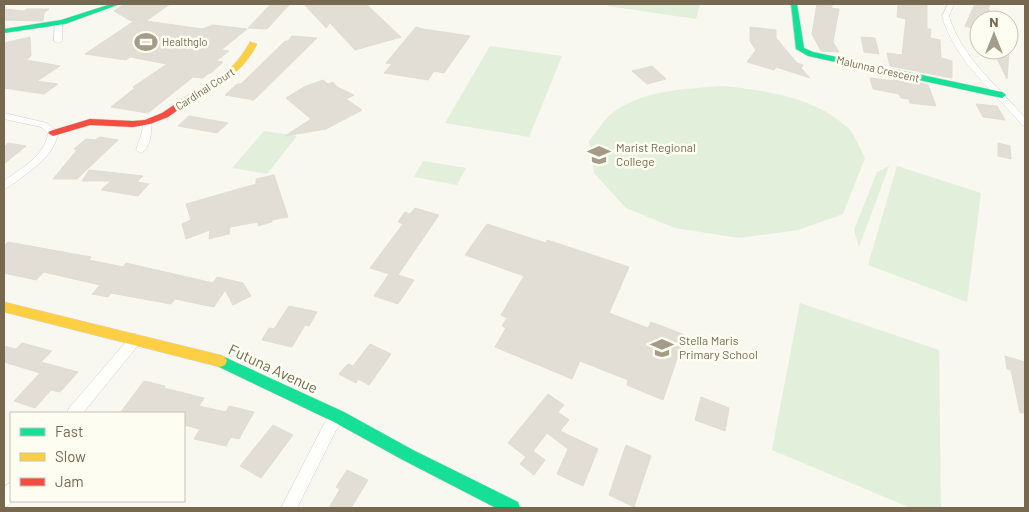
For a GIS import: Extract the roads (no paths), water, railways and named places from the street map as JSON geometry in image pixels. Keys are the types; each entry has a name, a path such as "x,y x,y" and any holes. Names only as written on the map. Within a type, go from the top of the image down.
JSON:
{"street":[{"path":"4,31 58,24 97,13 117,4"},
{"name":"Malunna Crescent","path":"794,4 800,49 811,54 991,94 1002,94"},
{"path":"951,4 946,10 945,16 963,52 1002,94 1025,123"},
{"path":"58,24 58,41"},
{"name":"Cardinal Court","path":"53,133 90,122 134,124 147,123 162,117 190,97 225,78 247,59 253,44"},
{"path":"4,116 44,125 53,133 53,142 45,153 4,186"},
{"path":"141,150 147,132 147,123"},
{"name":"Futuna Avenue","path":"4,307 225,362 338,417 512,508"},
{"path":"75,412 136,339"},
{"path":"288,508 330,428 338,417"}],"place":[{"name":"Healthglo","path":"146,42"},
{"name":"Marist Regional College","path":"599,155"},
{"name":"Stella Maris Primary School","path":"662,348"}]}
